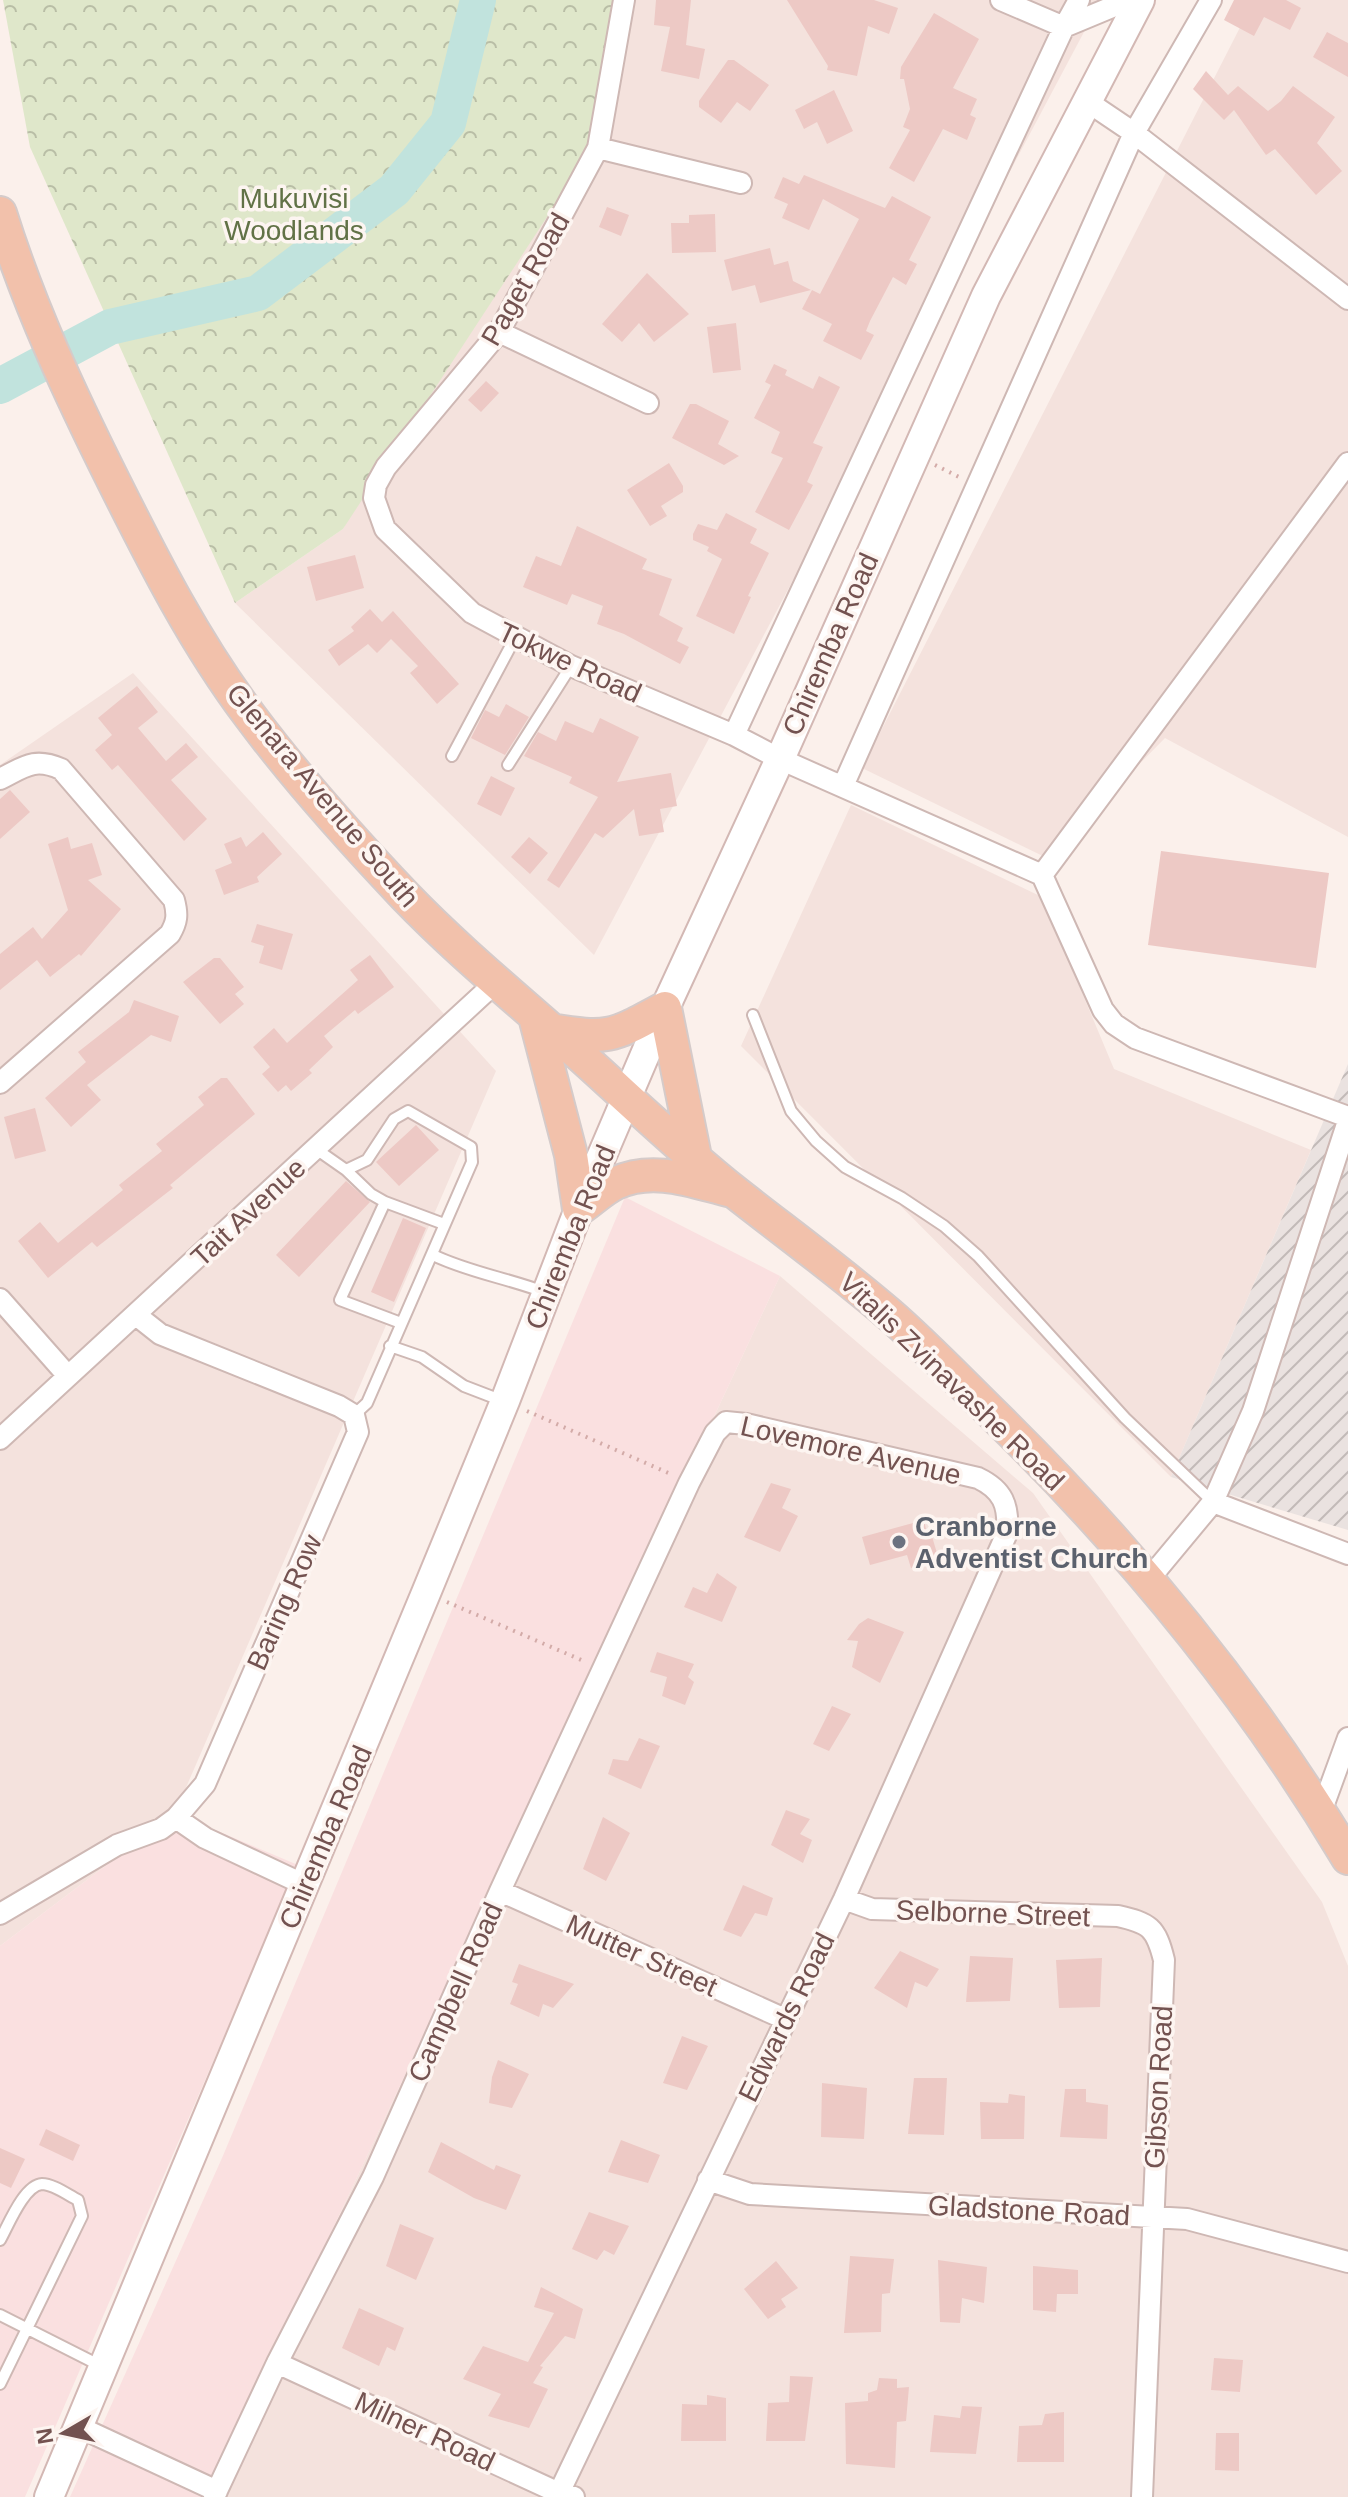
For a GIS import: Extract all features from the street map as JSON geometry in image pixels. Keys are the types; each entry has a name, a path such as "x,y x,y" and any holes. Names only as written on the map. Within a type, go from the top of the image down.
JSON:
{"main road":[{"name":"Chiremba Road","path":"49,2497 426,1593 579,1209 665,1008 780,759 986,296 1140,0"},
{"name":"Glenara Avenue South","path":"0,213 62,379 180,610 248,714 410,902 495,983 627,1098"},
{"path":"695,1157 665,1008 609,1036 592,1037 543,1024 571,1155 579,1209 616,1184 663,1174 733,1191"},
{"name":"Vitalis Zvinavashe Road","path":"627,1098 733,1191 814,1251 893,1317 1042,1462 1149,1579 1211,1654 1321,1812 1348,1858"}],"street":[{"name":"Paget Road","path":"385,529 374,498 376,485 386,467 499,332 598,148 624,0"},
{"path":"1001,0 1064,27 1129,0"},
{"name":"Chiremba Road","path":"734,735 1079,0"},
{"path":"843,786 1134,133 1211,0"},
{"path":"1088,102 1134,133 1348,299"},
{"path":"598,148 741,183"},
{"path":"499,332 648,403"},
{"path":"1149,1579 1213,1502 1253,1411 1348,1119 1135,1038 1114,1024 1103,1010 1042,875 1348,463"},
{"name":"Tokwe Road","path":"385,529 472,613 515,638 571,666 734,735 780,759 1042,875"},
{"path":"0,779 36,762 61,769 174,900 177,922 170,934 0,1083"},
{"name":"Tait Avenue","path":"0,1439 495,983"},
{"path":"0,1299 68,1376"},
{"path":"136,1315 160,1334 339,1406 354,1415"},
{"name":"Baring Row","path":"0,1914 117,1845 161,1829 176,1818 205,1784 358,1432 354,1415"},
{"name":"Lovemore Avenue","path":"689,1483 715,1433 726,1422 746,1424 978,1478 993,1486 1003,1498 1008,1516 1007,1533"},
{"name":"Campbell Road","path":"216,2494 277,2363 373,2177 500,1891 689,1483"},
{"path":"1213,1502 1348,1554"},
{"name":"Edwards Road","path":"563,2496 708,2180 844,1899 1007,1533"},
{"path":"1321,1812 1348,1738"},
{"path":"176,1818 205,1838 305,1885"},
{"name":"Mutter Street","path":"500,1891 785,2019"},
{"name":"Selborne Street","path":"844,1899 872,1909 1118,1916 1144,1922"},
{"name":"Gibson Road","path":"1142,2497 1164,1960 1159,1942 1144,1922"},
{"name":"Gladstone Road","path":"708,2180 750,2194 1187,2219 1348,2262"},
{"name":"Milner Road","path":"277,2363 563,2496"},
{"path":"79,2427 216,2494"}],"lane":[{"path":"452,756 515,638"},
{"path":"508,765 571,666"},
{"path":"753,1015 791,1111 816,1141 845,1167 902,1198 944,1226 978,1256 1125,1418 1213,1502"},
{"path":"346,1170 367,1160 394,1119 408,1111 471,1147 472,1162 433,1255 367,1403 354,1415"},
{"path":"316,1149 346,1170 371,1194 444,1224"},
{"path":"385,1202 340,1300 401,1323"},
{"path":"433,1255 461,1268 509,1279 546,1293"},
{"path":"390,1346 422,1357 464,1386 505,1401"},
{"path":"0,2240 21,2200 34,2186 45,2184 78,2200 82,2216 0,2384"},
{"path":"0,2315 103,2367"}],"path":[{"path":"915,455 977,487"},
{"path":"505,1401 689,1483"},
{"path":"426,1593 603,1670"}],"shaded area":[{"path":"620,0 1101,0 594,955 235,603 343,529"},
{"path":"1254,0 1348,0 1348,837 1165,738 1047,858 862,768"},
{"path":"133,673 496,1071 175,1813 0,1946 0,765"},
{"path":"851,805 1042,897 1114,1069 1311,1150 1171,1477 741,1046"},
{"path":"1348,1064 1348,1530 1171,1477"},
{"path":"625,1197 780,1276 207,2497 70,2497 222,2158"},
{"path":"780,1276 1033,1493 1322,1902 1348,1966 1348,2497 207,2497"},
{"path":"175,1813 298,1865 25,2497 0,2497 0,1946"}],"green space":[{"name":"Mukuvisi Woodlands","path":"3,0 620,0 598,139 343,529 235,603 30,147"}],"building":[{"path":"656,0 691,0 686,45 705,49 699,79 661,71 670,27 654,25"},
{"path":"787,0 874,0 898,8 889,34 868,26 857,76 827,70 828,66"},
{"path":"1234,0 1286,0 1301,8 1290,30 1264,17 1254,36 1224,20"},
{"path":"934,13 979,39 953,88 977,99 970,115 976,118 967,140 943,129 914,182 889,168 910,130 903,127 910,109 904,79 900,79 901,67"},
{"path":"1327,32 1348,43 1348,77 1313,57"},
{"path":"728,60 734,60 769,85 750,111 737,102 721,123 699,107 699,101"},
{"path":"1206,71 1228,95 1238,86 1268,111 1293,86 1335,117 1317,143 1342,171 1316,195 1275,149 1266,155 1234,110 1224,120 1193,89"},
{"path":"834,90 853,131 827,144 817,122 804,129 795,110"},
{"path":"804,175 885,208 892,196 931,217 909,260 917,264 906,285 893,277 870,321 866,331 874,335 861,360 823,341 832,324 802,309 812,290 820,294 859,219 823,199 809,230 782,218 788,204 774,198 783,177 799,184"},
{"path":"607,207 629,215 621,236 599,227"},
{"path":"715,214 716,252 672,253 671,223 689,223 689,215"},
{"path":"770,248 774,265 788,261 793,281 811,290 760,303 755,285 732,291 724,260"},
{"path":"647,273 689,314 654,342 639,323 622,342 602,324"},
{"path":"736,323 741,370 713,373 707,327"},
{"path":"774,364 787,370 785,375 813,389 819,376 840,387 813,443 823,447 807,482 813,485 789,530 755,512 783,458 771,453 780,432 754,418 771,385 765,382"},
{"path":"486,381 499,393 481,412 468,400"},
{"path":"690,404 729,421 718,444 739,456 724,465 672,438"},
{"path":"669,463 683,486 683,492 661,506 667,516 650,526 627,490"},
{"path":"726,513 757,529 750,543 769,553 734,634 696,616 722,559 707,551 709,547 693,540 693,534 698,524 717,530"},
{"path":"577,526 647,559 642,569 672,579 659,615 683,628 677,641 689,647 680,664 624,634 597,624 603,606 572,594 567,605 523,587 536,556 561,566"},
{"path":"355,555 364,588 316,601 307,567"},
{"path":"370,609 382,622 393,611 459,684 437,704 410,673 418,666 391,639 377,653 368,644 339,666 328,650 354,631 351,627"},
{"path":"137,686 158,712 138,728 166,761 186,743 198,757 171,780 207,819 184,841 118,765 112,770 95,750 112,735 98,718"},
{"path":"506,704 529,717 505,755 471,738 485,710 499,717"},
{"path":"600,718 639,737 617,782 671,773 677,806 660,809 664,832 639,836 634,809 603,838 595,833 559,888 547,880 598,797 569,783 572,777 524,756 538,732 556,741 565,721 593,733"},
{"path":"491,776 515,788 501,816 477,804"},
{"path":"10,790 30,812 0,839 0,799"},
{"path":"263,832 282,854 257,877 259,882 224,895 215,870 232,863 224,844 241,837 246,847"},
{"path":"68,837 71,849 92,843 102,875 88,880 121,909 81,956 79,954 50,977 37,960 0,990 0,954 33,927 42,939 68,910 48,844"},
{"path":"529,837 548,853 530,874 511,857"},
{"path":"1161,851 1329,873 1316,968 1148,945"},
{"path":"257,924 293,934 282,970 259,963 264,946 251,942"},
{"path":"370,955 394,987 358,1014 355,1010 324,1036 333,1047 309,1070 312,1073 291,1091 286,1085 278,1092 262,1074 270,1067 253,1047 274,1028 287,1043 358,980 350,970"},
{"path":"214,958 220,958 244,987 235,994 244,1004 220,1024 183,982"},
{"path":"134,1000 179,1016 171,1042 151,1035 87,1085 101,1100 71,1127 45,1098 86,1062 78,1052 129,1012"},
{"path":"221,1078 227,1078 255,1114 170,1185 173,1188 97,1247 92,1242 48,1278 18,1241 40,1222 58,1243 123,1190 119,1185 162,1151 156,1144 204,1105 198,1097"},
{"path":"35,1108 46,1151 15,1159 4,1117"},
{"path":"416,1125 439,1150 399,1186 376,1162"},
{"path":"346,1181 370,1202 299,1277 276,1255"},
{"path":"403,1218 426,1228 394,1302 371,1292"},
{"path":"771,1483 791,1489 782,1508 798,1516 780,1552 744,1537"},
{"name":"Cranborne Adventist Church","path":"924,1520 939,1560 911,1568 907,1555 870,1565 862,1537"},
{"path":"717,1573 737,1587 722,1622 684,1607 693,1587 707,1593"},
{"path":"868,1618 904,1632 880,1683 852,1667 858,1641 847,1640"},
{"path":"657,1652 694,1664 688,1677 694,1682 685,1705 662,1696 667,1677 650,1672"},
{"path":"832,1706 851,1714 829,1751 813,1744"},
{"path":"639,1738 660,1746 641,1789 608,1774 613,1759 628,1761"},
{"path":"786,1810 810,1819 800,1834 812,1840 803,1863 771,1845"},
{"path":"603,1817 630,1833 606,1881 583,1869"},
{"path":"743,1885 773,1898 767,1916 755,1913 741,1937 723,1930"},
{"path":"900,1951 939,1969 927,1987 915,1982 907,2008 874,1988"},
{"path":"970,1956 1013,1958 1010,2001 966,2002"},
{"path":"1102,1958 1100,2007 1059,2008 1056,1960"},
{"path":"519,1964 574,1984 553,2008 543,2004 539,2017 510,2004 518,1984 512,1982"},
{"path":"682,2036 708,2046 687,2090 663,2083"},
{"path":"498,2060 529,2074 512,2108 489,2103"},
{"path":"914,2078 947,2078 944,2135 908,2134"},
{"path":"822,2083 867,2088 864,2139 821,2137"},
{"path":"1065,2089 1086,2089 1086,2102 1108,2105 1107,2139 1060,2137"},
{"path":"1009,2094 1025,2096 1024,2139 981,2139 980,2102 1008,2103"},
{"path":"46,2129 80,2145 73,2161 39,2145"},
{"path":"621,2140 660,2155 648,2183 608,2172"},
{"path":"441,2142 494,2170 496,2165 521,2175 506,2210 474,2198 428,2172"},
{"path":"0,2148 25,2159 11,2188 0,2183"},
{"path":"589,2212 629,2226 614,2255 604,2250 597,2260 572,2249"},
{"path":"400,2224 434,2238 416,2280 386,2266"},
{"path":"850,2256 894,2259 890,2293 882,2294 881,2332 844,2333"},
{"path":"938,2260 987,2267 984,2303 962,2298 960,2323 940,2322"},
{"path":"776,2261 798,2288 781,2299 786,2307 768,2319 744,2289"},
{"path":"1033,2266 1078,2270 1078,2294 1057,2294 1056,2312 1033,2310"},
{"path":"541,2287 583,2309 575,2339 565,2336 540,2366 543,2367 533,2383 548,2389 529,2428 488,2416 501,2394 463,2379 483,2346 528,2362 554,2313 534,2307"},
{"path":"359,2308 404,2328 395,2351 387,2347 379,2366 342,2348"},
{"path":"1214,2358 1243,2360 1240,2392 1211,2390"},
{"path":"790,2376 813,2377 805,2441 766,2441 768,2403 789,2402"},
{"path":"879,2378 897,2379 897,2388 909,2387 906,2421 897,2422 895,2468 846,2464 845,2403 868,2401 868,2393 877,2390"},
{"path":"707,2395 726,2398 726,2441 681,2441 682,2404 707,2405"},
{"path":"962,2406 982,2407 976,2454 930,2452 934,2415 960,2418"},
{"path":"1064,2412 1064,2462 1017,2462 1019,2426 1042,2425 1045,2414"},
{"path":"1216,2433 1239,2433 1239,2471 1215,2470"}],"waterway":[{"path":"0,386 110,327 258,293 394,190 448,123 478,0"}],"place":[{"name":"Cranborne Adventist Church","path":"899,1542"}]}
